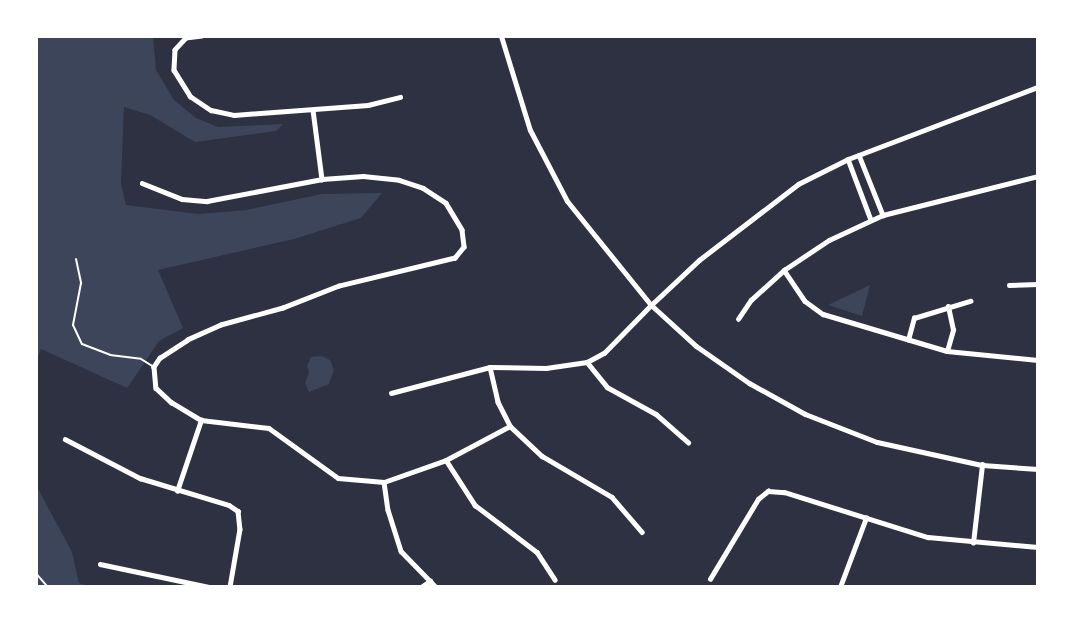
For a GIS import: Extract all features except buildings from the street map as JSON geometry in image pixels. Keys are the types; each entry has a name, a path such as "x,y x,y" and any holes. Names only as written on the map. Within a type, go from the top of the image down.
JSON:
{"street":[{"path":"202,36 186,38 175,50 174,70 190,96 211,110 234,115 313,110 368,105 400,97"},
{"path":"501,36 530,130 567,201 651,305 696,346 749,383 805,414 877,442 982,465 1038,469"},
{"path":"391,393 490,367 546,368 587,362 604,353 651,305 757,213 798,184 848,159 1038,87"},
{"path":"313,110 322,179"},
{"path":"859,155 883,214"},
{"path":"848,159 871,220"},
{"path":"142,183 182,199 207,201 322,179 363,176 423,188 446,203 462,230 464,247 455,258 357,282 283,309 221,325 160,358 154,367 156,388 171,402 201,420 269,428 338,478 384,482 446,460 510,426"},
{"path":"738,319 751,300 784,270 829,240 883,214 1038,176"},
{"path":"784,270 805,301 823,314 947,351 1038,360"},
{"path":"1009,285 1038,284"},
{"path":"908,340 914,318 970,301"},
{"path":"947,351 953,330 948,307"},
{"path":"587,362 607,387 656,414 688,442"},
{"path":"490,367 498,402 510,426 542,456 612,497 642,532"},
{"path":"177,490 201,420"},
{"path":"65,439 140,478 229,505 238,511 240,529 230,587"},
{"path":"446,460 475,505 537,552 555,580"},
{"path":"974,543 982,465"},
{"path":"384,482 387,510 401,551 436,587"},
{"path":"710,579 758,499 768,491 784,492 928,537 974,543 1038,547"},
{"path":"840,587 866,518"},
{"path":"100,564 208,587"},
{"path":"421,587 430,581"}],"lane":[{"path":"76,259 81,283 73,325 82,344 96,351 141,359 154,367"}],"path":[{"path":"36,573 48,587"}],"shaded area":[{"path":"36,36 153,36 156,70 174,100 196,118 218,127 283,124 276,131 195,142 150,115 124,107 121,184 126,205 198,214 246,210 322,194 382,193 361,218 294,239 158,270 183,328 159,341 127,388 41,349 36,361"},
{"path":"870,285 862,316 828,305"},
{"path":"322,356 330,360 334,370 329,384 309,392 305,383 309,372 307,366 311,357"},
{"path":"36,485 72,552 79,583 91,587 36,587"}]}
